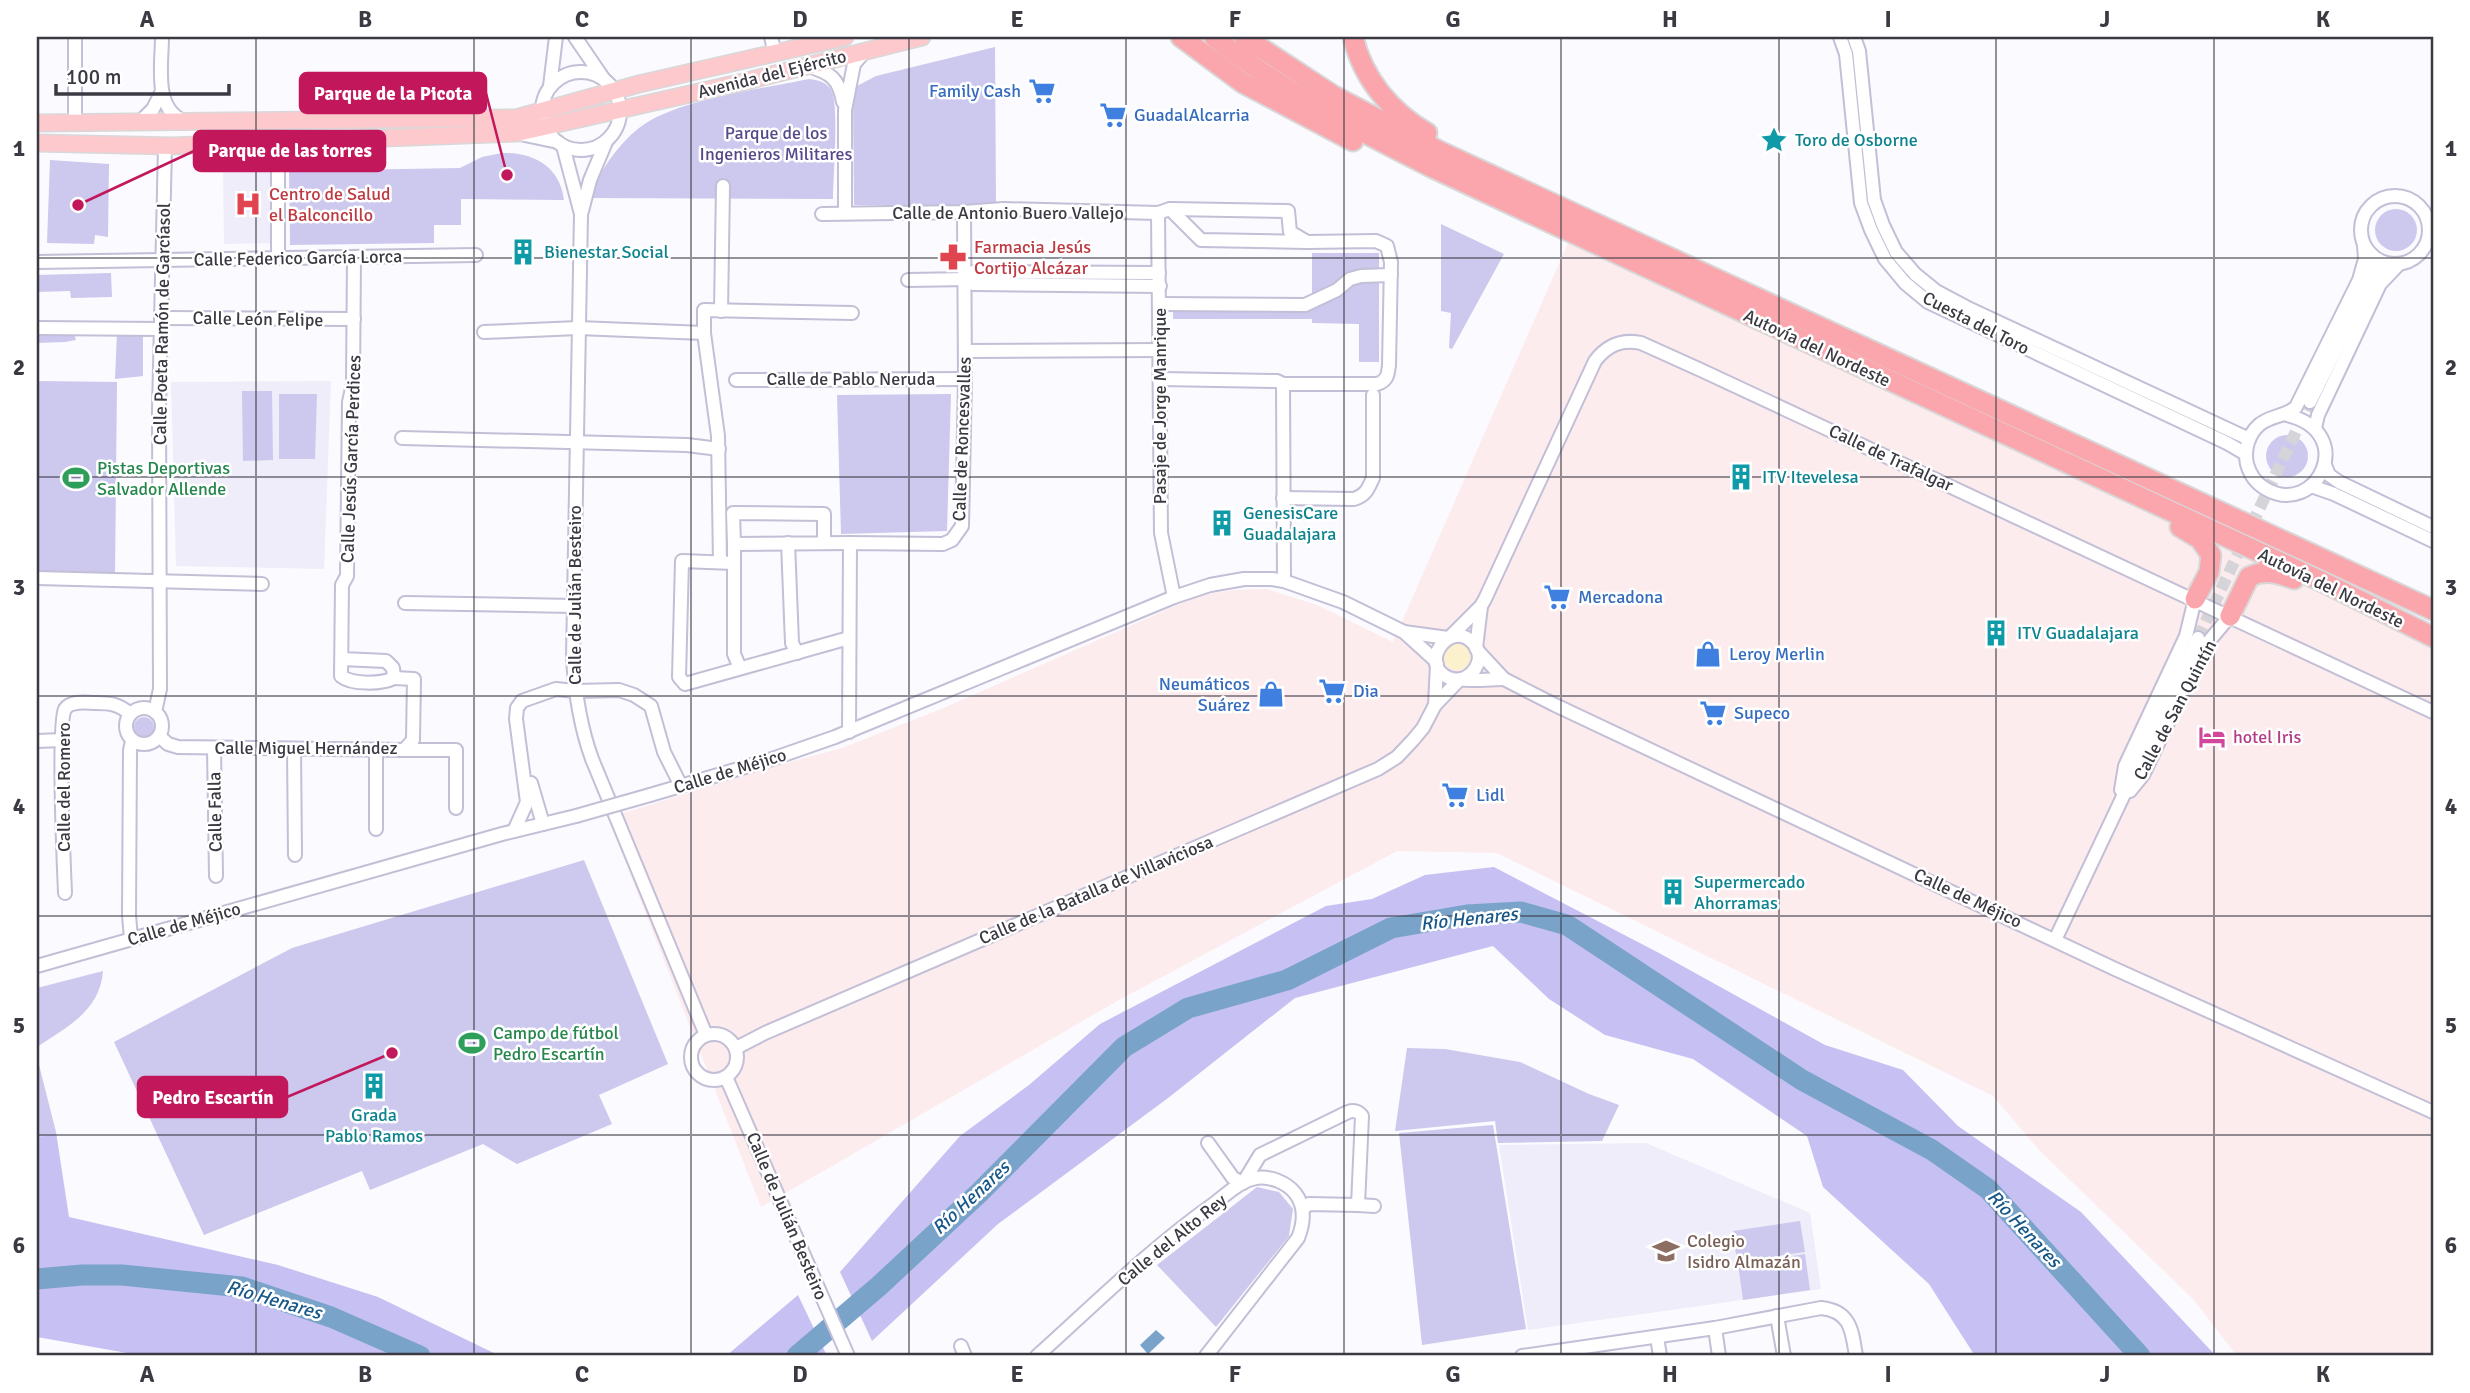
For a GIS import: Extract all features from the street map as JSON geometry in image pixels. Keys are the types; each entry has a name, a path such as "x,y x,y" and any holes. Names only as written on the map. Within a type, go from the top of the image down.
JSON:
{"highway":[{"path":"1181,37 1243,83 1317,123 1474,196 1572,234"},
{"name":"Autovía del Nordeste","path":"1214,37 1279,83 1367,135 1572,234 1778,319 2433,610"},
{"name":"Autovía del Nordeste","path":"1244,37 1288,68 1376,120 1778,319 2433,637"},
{"path":"1353,37 1366,71 1386,101 1411,123 1500,169 1726,275 1778,319 1855,375 2200,539 2211,555 2208,572 2195,599"},
{"path":"2230,616 2249,577 2262,572 2287,576 2382,612"}],"main road":[{"name":"Avenida del Ejército","path":"37,144 165,146 278,142 516,125 542,110 639,83 845,37"},
{"name":"Avenida del Ejército","path":"37,123 187,122 545,127 743,82 922,37"}],"street":[{"path":"75,37 75,123"},
{"path":"162,37 162,92 170,111 178,119 187,122"},
{"path":"556,37 542,110 545,127 560,144"},
{"path":"575,37 615,91 621,110 617,127"},
{"path":"771,37 775,54"},
{"name":"Cuesta del Toro","path":"1840,37 1846,54 1861,203 1885,259 1905,283 1928,302 2246,454"},
{"path":"1854,37 1859,51 1874,200 1896,252 1914,274 1936,291 1970,309 2249,439"},
{"path":"845,213 845,110 854,64 865,51"},
{"path":"804,65 828,72 841,90 845,110"},
{"path":"639,83 603,78 592,73 574,72 561,76 516,125 577,150 593,148 606,142 640,105"},
{"path":"139,122 153,110 162,92"},
{"path":"278,142 278,258"},
{"name":"Calle de Julián Besteiro","path":"606,142 590,180 581,214 572,657 575,691 592,759 706,1035"},
{"name":"Calle de Julián Besteiro","path":"560,144 581,214"},
{"name":"Calle Poeta Ramón de Garcíasol","path":"155,712 160,689 161,323 165,146"},
{"path":"721,310 723,186"},
{"path":"2310,402 2369,284 2378,272 2418,255 2429,236 2426,215 2411,199 2390,195 2371,205 2361,224 2361,235 2372,263 2369,284"},
{"name":"Calle de Antonio Buero Vallejo","path":"822,214 1003,209 1289,211 1290,232 1307,243"},
{"path":"1161,379 1277,381 1283,384 1384,382 1389,365 1391,275 1390,253 1387,246 1381,243 1201,240 1164,211"},
{"name":"Pasaje de Jorge Manrique","path":"1164,211 1159,280 1161,533 1174,597"},
{"name":"Calle de Roncesvalles","path":"734,544 943,544 952,540 962,526 969,279 964,212"},
{"path":"2287,415 2296,407 2359,279 2367,250"},
{"path":"2367,250 2395,264"},
{"name":"Calle Federico García Lorca","path":"37,262 476,255"},
{"name":"Calle Jesús García Perdices","path":"342,659 342,585 348,576 349,402 353,384 354,257"},
{"path":"2315,428 2318,415 2380,284 2395,264"},
{"path":"1159,304 1305,305 1361,275 1391,275"},
{"path":"908,280 969,279 973,284 1159,280"},
{"path":"720,562 719,449 704,333 704,310 852,313"},
{"name":"Calle León Felipe","path":"37,328 354,319"},
{"path":"484,332 578,328 704,333"},
{"name":"Calle de Trafalgar","path":"1477,649 1481,606 1595,361 1607,348 1632,341 1703,370 2433,712"},
{"path":"965,351 1160,350"},
{"name":"Calle de Pablo Neruda","path":"736,380 965,379"},
{"path":"1283,384 1284,581"},
{"path":"1283,499 1354,499 1367,491 1373,478 1373,395"},
{"path":"2287,415 2302,419 2315,428 2323,439 2325,465 2320,477 2311,486 2288,495 2275,494 2263,488 2248,467 2246,454 2249,439 2258,426 2272,418 2287,415"},
{"path":"402,438 576,441 687,445 719,449"},
{"path":"2325,465 2329,475 2339,482 2433,527"},
{"path":"2311,486 2334,494 2433,541"},
{"path":"740,668 734,654 733,513 824,513 824,543"},
{"path":"788,542 792,643 797,653"},
{"path":"849,732 850,543"},
{"path":"734,563 682,561 679,677 685,684 849,639"},
{"path":"37,578 262,584"},
{"name":"Calle de Méjico","path":"37,966 772,759 849,732 1174,597 1210,585 1244,579 1284,581 1343,602 1404,632 1436,663"},
{"name":"Calle de San Quintín","path":"2119,804 2125,766 2186,636 2195,599"},
{"path":"405,603 574,606"},
{"name":"Calle de Trafalgar","path":"1449,637 1481,606"},
{"name":"Calle de San Quintín","path":"2119,804 2143,775 2204,647 2230,616"},
{"name":"Calle de Méjico","path":"1404,632 1449,637"},
{"path":"1449,637 1469,639 1477,649 1479,657 1474,671 1461,679 1442,674 1436,663 1438,647 1449,637"},
{"name":"Calle de San Quintín","path":"2055,940 2198,638"},
{"name":"Calle de Méjico","path":"1477,649 1504,679 2055,940 2433,1112"},
{"path":"342,659 386,661 393,668 394,678 385,682 344,680 341,676 342,659"},
{"name":"Calle de la Batalla de Villaviciosa","path":"1435,705 1436,663"},
{"name":"Calle Miguel Hernández","path":"159,736 172,746 404,750 413,740 414,678 394,678"},
{"name":"Calle de Méjico","path":"1461,679 1504,679"},
{"name":"Calle de la Batalla de Villaviciosa","path":"736,1048 765,1033 1378,769 1397,757 1413,740 1435,705 1461,679"},
{"path":"514,831 527,802 517,732 517,708 522,701 556,689 619,690 646,701 651,706 664,752 681,786"},
{"name":"Calle del Romero","path":"65,893 62,740 64,713 71,705 110,703 130,713"},
{"path":"131,939 129,863 132,741 125,727 130,713 142,708 155,712 161,720 159,736 147,744 132,741"},
{"path":"517,732 543,824"},
{"path":"37,741 62,740"},
{"name":"Calle Falla","path":"214,748 216,876"},
{"path":"294,749 295,855"},
{"path":"376,750 376,829"},
{"path":"404,750 456,750 456,808"},
{"path":"720,1034 736,1048 736,1064 726,1077 712,1080 702,1076 693,1066 691,1052 697,1041 706,1035 720,1034"},
{"name":"Calle de Julián Besteiro","path":"726,1077 848,1356"},
{"path":"1208,1143 1233,1178 1243,1183 1260,1155 1353,1110 1362,1116 1358,1205"},
{"name":"Calle del Alto Rey","path":"1037,1356 1171,1235 1243,1183 1259,1177 1282,1183 1294,1192 1303,1209"},
{"path":"1206,1356 1298,1238 1303,1226 1303,1209 1309,1205 1374,1206"},
{"path":"1530,1356 1592,1351 1821,1308 1832,1309 1848,1322 1856,1356"},
{"path":"1777,1317 1784,1356"},
{"path":"1715,1328 1719,1356"},
{"path":"1657,1337 1660,1356"}],"shaded area":[{"name":"Centro de Salud el Balconcillo","path":"223,165 273,165 274,243 224,244"},
{"path":"1572,234 2433,638 2433,1356 2237,1356 2194,1300 2039,1150 1993,1096 1497,853 1397,851 1119,1000 761,1207 608,818 761,770 842,748 941,709 1198,596 1233,590 1267,589 1317,605 1393,642"},
{"path":"331,381 324,569 176,566 171,382"},
{"path":"1494,867 1659,953 1825,1045 1903,1070 1958,1126 2081,1212 2216,1356 1975,1356 1929,1284 1823,1187 1807,1136 1693,1059 1605,1035 1549,999 1493,946 1295,998 1168,1098 998,1224 872,1341 840,1272 960,1136 1029,1085 1100,1024 1326,906 1372,899 1425,875"},
{"path":"56,1132 69,1217 278,1265 378,1297 500,1356 144,1356 37,1337 37,1138"},
{"name":"Colegio Isidro Almazán","path":"1646,1143 1810,1213 1821,1289 1528,1330 1499,1145"},
{"path":"798,1295 827,1356 726,1356"}],"green space":[{"name":"Parque de los Ingenieros Militares","path":"995,47 996,206 854,205 855,87 876,76"},
{"name":"Parque de los Ingenieros Militares","path":"809,79 828,86 834,101 833,199 588,198 616,151 639,128 655,118 720,96"},
{"path":"502,153 524,155 543,163 557,178 564,200 461,199 461,225 434,225 434,243 290,245 289,171 460,168 482,157"},
{"path":"50,160 109,164 108,237 95,235 94,244 47,243"},
{"path":"2396,209 2411,215 2417,230 2411,245 2396,251 2381,245 2375,230 2381,215"},
{"path":"1441,224 1504,254 1452,349 1449,348 1451,313 1441,311"},
{"path":"1312,253 1379,253 1379,362 1359,362 1359,324 1312,323 1312,319 1173,319 1173,308 1312,308"},
{"path":"111,273 112,297 71,298 70,291 37,292 37,275"},
{"path":"37,330 73,331 76,340 37,343"},
{"path":"117,332 143,333 143,376 115,379"},
{"name":"Pistas Deportivas Salvador Allende","path":"37,381 117,382 115,575 37,574"},
{"path":"242,391 272,391 273,460 243,461"},
{"path":"279,394 317,394 315,459 279,459"},
{"path":"951,394 947,531 841,534 837,395"},
{"path":"2287,435 2302,441 2308,456 2302,471 2287,477 2272,471 2266,456 2272,441"},
{"path":"144,717 151,720 154,727 151,734 144,737 137,734 134,727 137,720"},
{"path":"584,860 668,1064 599,1095 612,1124 517,1164 483,1144 370,1190 362,1171 204,1235 114,1042 292,948"},
{"path":"103,971 101,985 89,1007 70,1025 37,1047 37,988"},
{"path":"1407,1048 1445,1049 1520,1062 1619,1105 1602,1141 1498,1143 1495,1121 1395,1131"},
{"path":"37,1057 56,1132 37,1138"},
{"path":"1493,1125 1526,1329 1422,1345 1399,1133"},
{"path":"1257,1187 1279,1192 1293,1209 1289,1236 1216,1327 1157,1265"},
{"path":"1800,1221 1805,1252 1737,1262 1733,1231"},
{"path":"1805,1254 1810,1290 1743,1300 1738,1264"}],"sand":[{"path":"1457,644 1466,648 1470,657 1466,666 1457,670 1448,666 1444,657 1448,648"}],"water":[{"path":"1156,1330 1165,1338 1148,1354 1140,1345"}],"waterway":[{"name":"Río Henares","path":"797,1356 879,1286 979,1193 1124,1047 1188,1008 1287,980 1391,928 1467,915 1521,912 1567,925 1802,1080 1932,1150 1988,1189 2140,1356"},
{"name":"Río Henares","path":"37,1279 122,1275 242,1287 331,1317 420,1356"}],"tunnel":[{"path":"2198,638 2310,402"}],"place":[{"name":"Family Cash","path":"1042,91"},
{"name":"GuadalAlcarria","path":"1113,115"},
{"name":"Toro de Osborne","path":"1774,140"},
{"name":"Parque de la Picota","path":"507,175"},
{"name":"Centro de Salud el Balconcillo","path":"248,204"},
{"name":"Parque de las torres","path":"78,205"},
{"name":"Bienestar Social","path":"523,252"},
{"name":"Farmacia Jesús Cortijo Alcázar","path":"953,257"},
{"name":"ITV Itevelesa","path":"1741,477"},
{"name":"Pistas Deportivas Salvador Allende","path":"76,478"},
{"name":"GenesisCare Guadalajara","path":"1222,523"},
{"name":"Mercadona","path":"1557,597"},
{"name":"ITV Guadalajara","path":"1996,633"},
{"name":"Leroy Merlin","path":"1708,654"},
{"name":"Dia","path":"1332,691"},
{"name":"Neumáticos Suárez","path":"1271,694"},
{"name":"Supeco","path":"1713,713"},
{"name":"hotel Iris","path":"2212,737"},
{"name":"Lidl","path":"1455,795"},
{"name":"Supermercado Ahorramas","path":"1673,892"},
{"name":"Campo de fútbol Pedro Escartín","path":"472,1043"},
{"name":"Pedro Escartín","path":"392,1053"},
{"name":"Grada Pablo Ramos","path":"374,1086"},
{"name":"Colegio Isidro Almazán","path":"1666,1251"}]}
